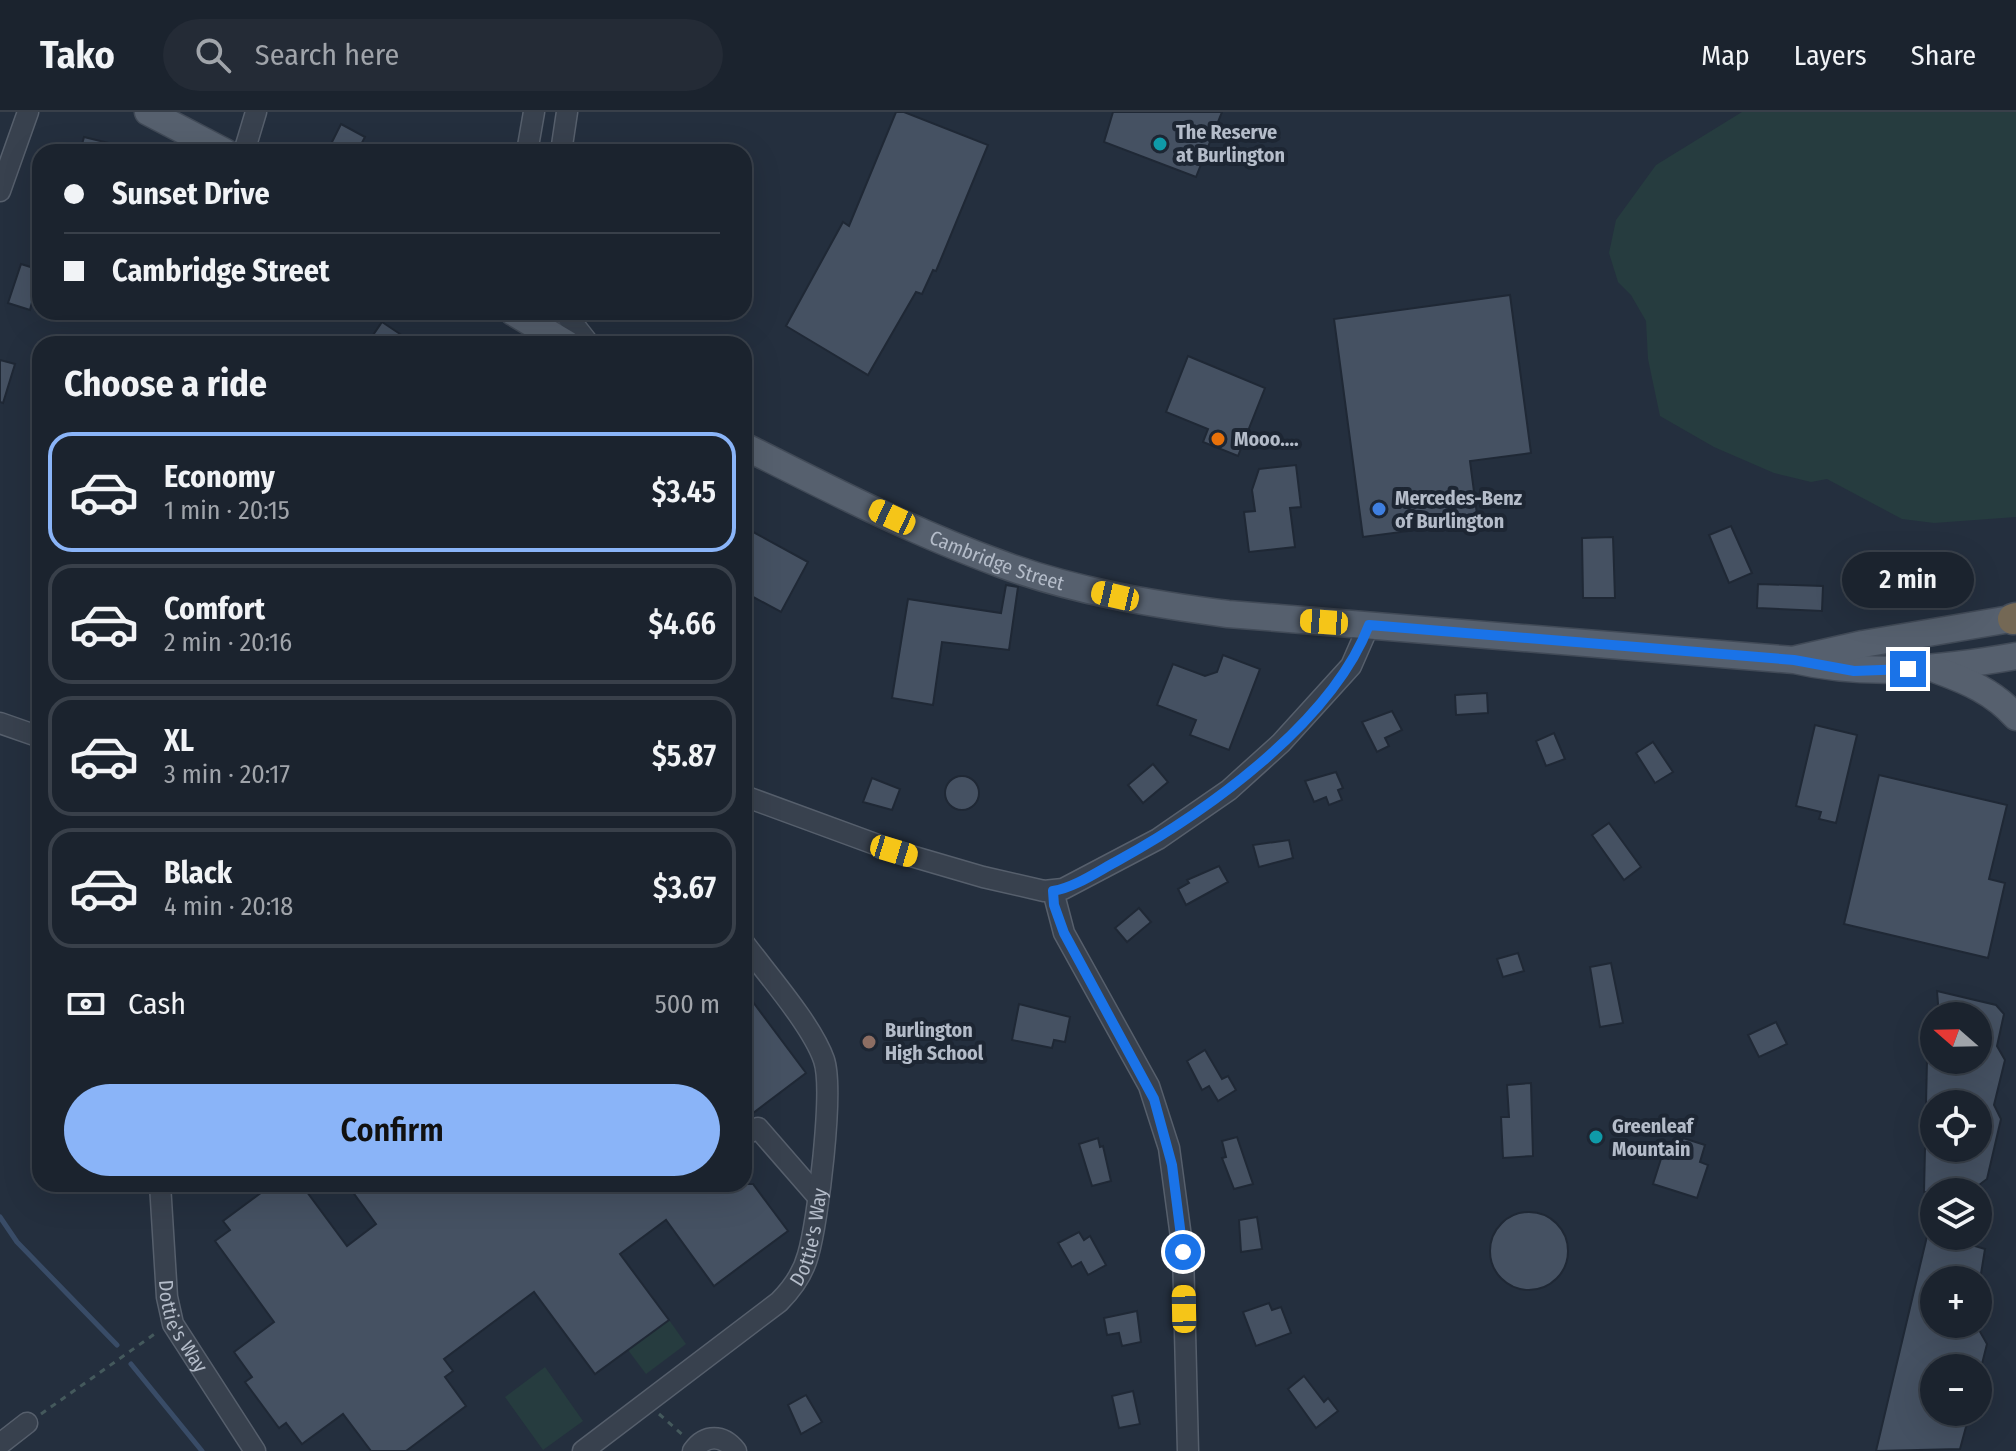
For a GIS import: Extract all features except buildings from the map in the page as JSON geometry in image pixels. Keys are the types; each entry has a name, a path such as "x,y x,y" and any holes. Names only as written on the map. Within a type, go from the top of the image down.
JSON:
{"main road":[{"path":"148,112 210,144"},
{"path":"526,320 554,336"},
{"name":"Cambridge Street","path":"752,450 983,557 1072,586 1131,600 1214,613 1794,660 1854,671 1930,667 2016,656"},
{"name":"Cambridge Street","path":"1794,660 1863,644 2015,618"},
{"path":"1930,667 1973,683 2005,704 2016,717"}],"street":[{"path":"0,191 28,112"},
{"path":"246,144 256,112"},
{"path":"528,144 534,112"},
{"path":"562,144 567,112"},
{"path":"570,320 583,336"},
{"path":"752,799 894,851 1015,885 1053,891 1071,886 1158,839 1229,790 1281,743 1349,668 1369,625"},
{"path":"0,723 32,734"},
{"path":"1053,891 1054,905 1064,933 1149,1086 1169,1148 1183,1252 1188,1451"},
{"name":"Dottie's Way","path":"583,1451 791,1290 809,1255 828,1093 824,1059 813,1038 752,954"},
{"path":"752,1131 758,1128 818,1197"},
{"name":"Dottie's Way","path":"160,1192 167,1297 173,1324 255,1451"},
{"path":"0,1444 27,1423"},
{"path":"694,1449 708,1438 719,1438 736,1451"}],"path":[{"path":"27,1423 147,1337 173,1324"},
{"path":"646,1403 694,1449"}],"green space":[{"path":"1742,112 2016,112 2016,517 1934,523 1902,519 1827,479 1811,482 1774,473 1714,447 1660,416 1648,359 1646,321 1631,295 1618,282 1609,253 1616,220 1656,165"},
{"path":"669,1320 686,1344 646,1374 628,1350"},
{"path":"545,1367 583,1421 543,1450 505,1397"}],"waterway":[{"path":"0,1217 17,1242 117,1345"},
{"path":"131,1364 202,1451"}],"place":[{"name":"The Reserve at Burlington","path":"1160,144"},
{"name":"Mooo....","path":"1218,439"},
{"name":"Mercedes-Benz of Burlington","path":"1379,509"},
{"name":"Burlington High School","path":"869,1042"},
{"name":"Greenleaf Mountain","path":"1596,1137"}],"route":[{"path":"1183,1252 1172,1165 1154,1099 1143,1073 1064,933 1057,918 1053,891 1071,886 1158,839 1210,806 1252,771 1354,662 1369,625 1794,660 1854,671 1908,669"}]}
